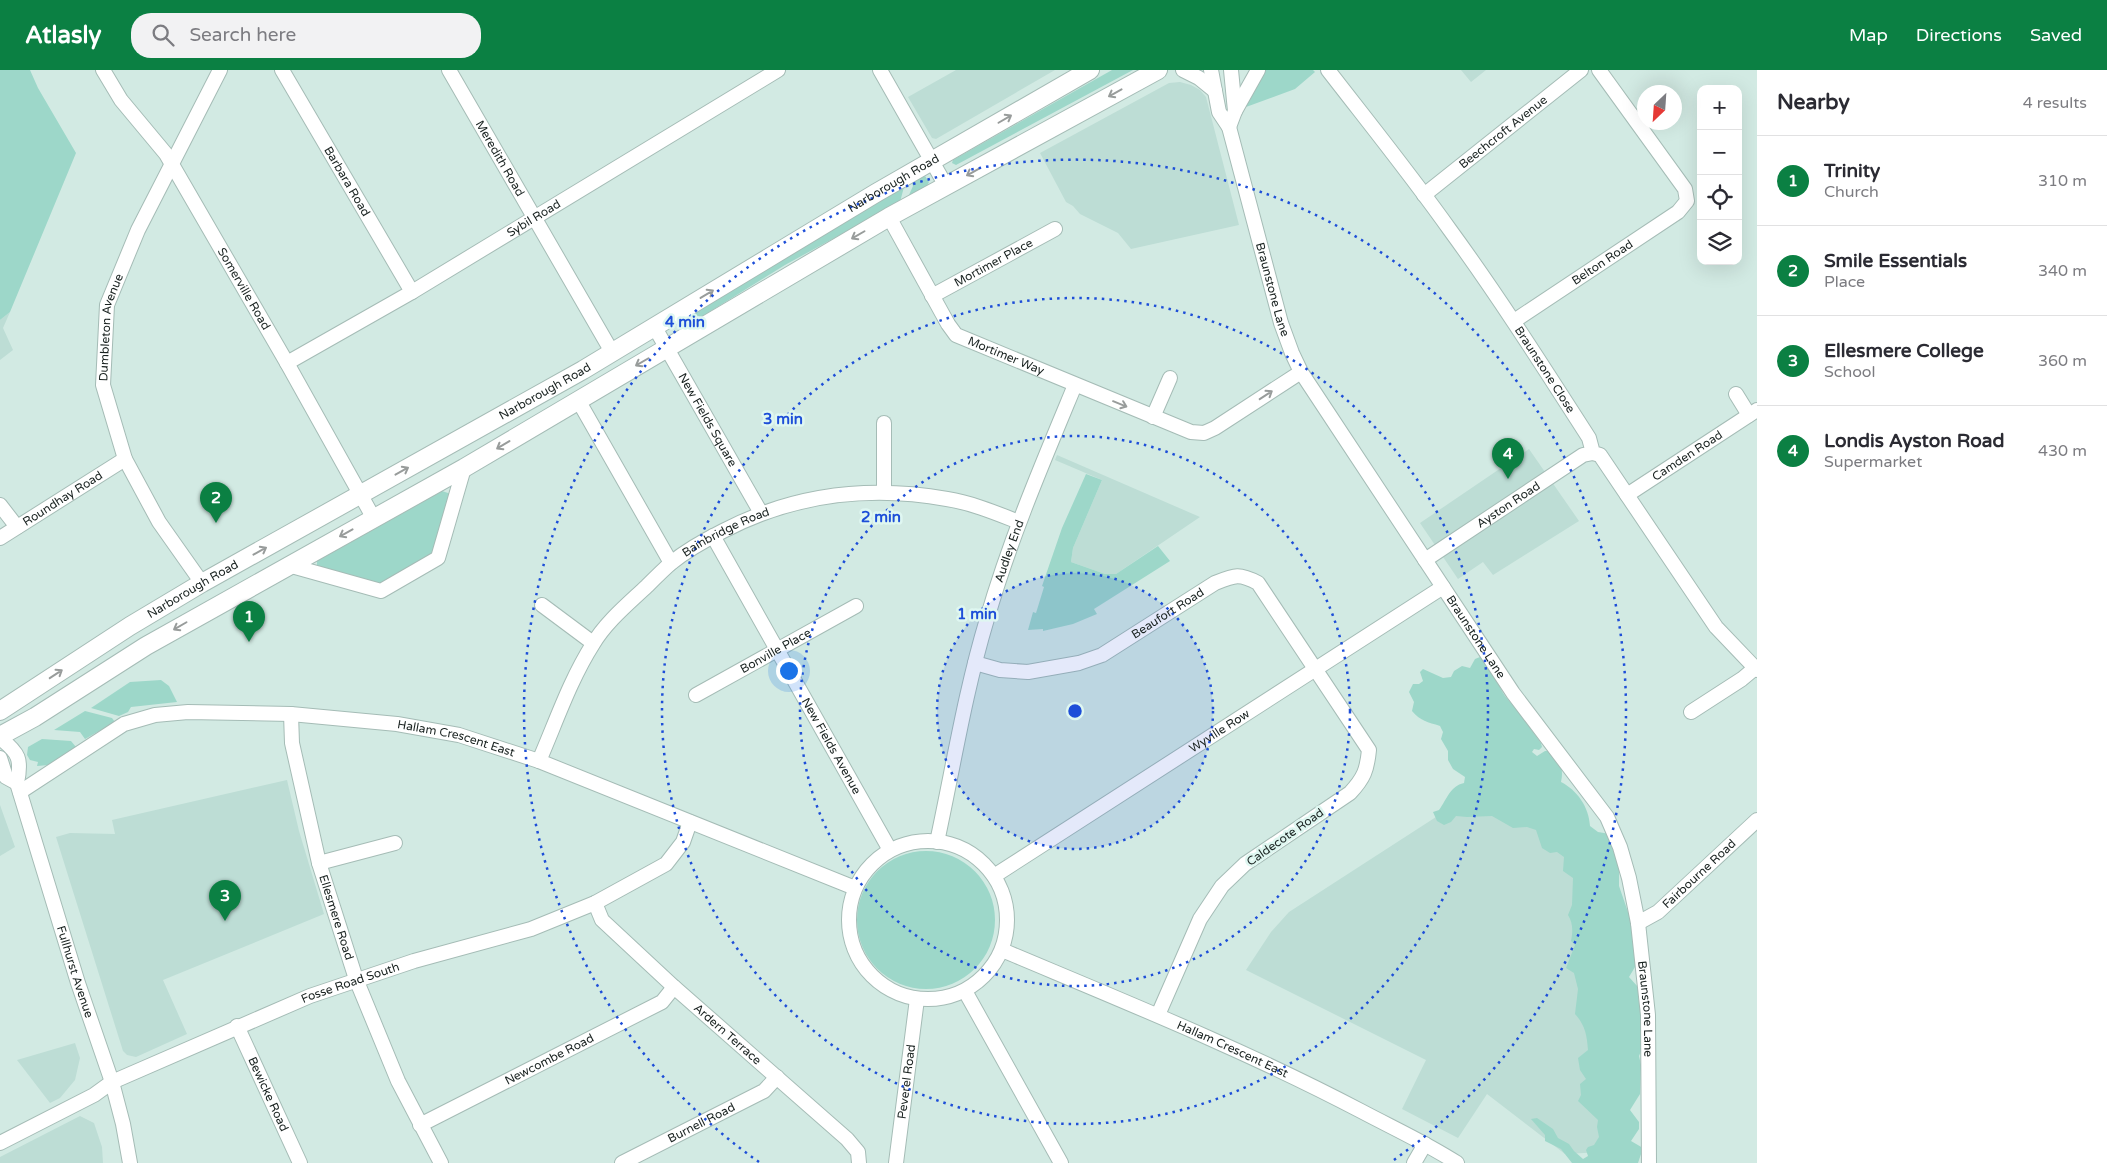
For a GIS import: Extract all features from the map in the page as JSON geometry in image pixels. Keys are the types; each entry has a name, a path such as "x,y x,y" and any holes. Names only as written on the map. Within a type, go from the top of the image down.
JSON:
{"main road":[{"name":"Narborough Road","path":"0,711 130,626 202,583 577,373 876,193 933,162 1090,70"},
{"name":"Narborough Road","path":"0,737 35,717 146,646 373,517 464,468 889,217 1158,70"}],"street":[{"name":"Somerville Road","path":"103,70 121,100 166,154 287,363 373,517"},
{"name":"Dumbleton Avenue","path":"202,583 159,522 125,459 103,385 108,305 138,230 220,70"},
{"name":"Barbara Road","path":"282,70 412,292"},
{"name":"Sybil Road","path":"287,363 412,292 778,70"},
{"path":"880,70 946,186"},
{"path":"1183,70 1199,78 1215,90"},
{"name":"Braunstone Lane","path":"1211,70 1219,112 1229,127 1281,323 1292,354 1424,560 1513,693 1607,817 1620,847 1629,878 1638,923 1648,1015 1649,1163"},
{"path":"1231,70 1235,110"},
{"path":"1229,127 1235,110 1258,70"},
{"name":"Braunstone Close","path":"1328,70 1424,195 1514,321 1589,438 1593,453 1600,455 1716,627 1756,669"},
{"name":"Beechcroft Avenue","path":"1424,195 1581,70"},
{"name":"Belton Road","path":"1514,321 1678,212 1687,201 1685,189 1599,70"},
{"name":"Meredith Road","path":"451,71 612,352"},
{"name":"Mortimer Way","path":"889,217 932,296 956,335 1191,432 1204,433 1302,372"},
{"name":"Mortimer Place","path":"932,296 1055,229"},
{"name":"New Fields Square","path":"654,326 761,513"},
{"path":"1153,417 1170,378"},
{"name":"Audley End","path":"937,842 975,663 987,619 1019,522 1075,385"},
{"name":"Camden Road","path":"1627,495 1753,412 1736,394"},
{"path":"578,400 671,563"},
{"path":"884,423 884,492"},
{"name":"Ayston Road","path":"1424,560 1584,455 1593,453"},
{"name":"Roundhay Road","path":"0,538 125,459"},
{"path":"288,565 380,591 438,558 464,468"},
{"name":"Bainbridge Road","path":"540,761 566,696 593,643 624,608 671,563 713,536 761,513 800,501 842,493 884,492 948,499 1019,522"},
{"path":"0,505 17,527"},
{"name":"New Fields Avenue","path":"713,536 776,651 890,850"},
{"name":"Beaufort Road","path":"975,663 1000,670 1028,672 1079,663 1102,655 1215,583 1232,576 1244,576 1258,583 1316,668"},
{"name":"Wyville Row","path":"994,876 1443,586"},
{"path":"542,605 593,643"},
{"name":"Bonville Place","path":"696,696 856,606"},
{"name":"Caldecote Road","path":"1158,1015 1200,919 1222,886 1245,864 1350,793 1362,780 1370,750 1316,668"},
{"path":"1691,712 1756,669"},
{"name":"Hallam Crescent East","path":"18,787 47,774 124,724 154,715 188,712 291,714 397,724 459,735 540,761 856,888"},
{"name":"Ellesmere Road","path":"291,714 292,743 319,863 356,979 398,1081 441,1163"},
{"path":"0,737 15,750 20,766 47,774"},
{"name":"Fullhurst Avenue","path":"0,758 6,777 18,787"},
{"name":"Fullhurst Avenue","path":"20,766 18,787 78,983 112,1082 123,1124 130,1163"},
{"name":"Fairbourne Road","path":"1638,923 1658,912 1757,820"},
{"name":"Fosse Road South","path":"0,1143 94,1095 112,1082 237,1026 310,996 356,979 530,929 595,902 666,864 683,842 690,822"},
{"path":"914,842 937,842 957,846 982,862 994,876 1007,907 1002,950 988,974 965,991 937,1000 917,999 886,988 861,964 848,924 856,888 870,866 890,850 914,842"},
{"path":"319,863 395,843"},
{"name":"Ardern Terrace","path":"595,902 602,920 847,1139 858,1152 859,1163"},
{"name":"Hallam Crescent East","path":"1002,950 1158,1015 1309,1084 1425,1144 1457,1163"},
{"name":"Newcombe Road","path":"420,1125 662,1002 674,986"},
{"path":"965,991 1061,1163"},
{"name":"Peverel Road","path":"896,1163 917,999"},
{"name":"Bewicke Road","path":"237,1026 300,1163"},
{"name":"Burnell Road","path":"622,1163 764,1091 777,1077"},
{"path":"1414,1163 1425,1144"}],"shaded area":[{"path":"956,70 1055,70 936,139 932,138 908,97"},
{"path":"1461,70 1486,70 1471,82"},
{"path":"1180,82 1200,90 1206,97 1239,225 1131,249 1118,233 1080,214 1073,206 1066,202 1040,153 1169,83"},
{"path":"10,312 3,328 13,350 0,360 0,320"},
{"path":"1529,449 1579,521 1493,575 1483,562 1458,579 1420,523"},
{"path":"1057,455 1200,517 1116,574 1105,574 1071,562 1073,548 1102,480 1055,460"},
{"path":"1501,775 1577,870 1603,1152 1565,1154 1487,1094 1458,1138 1402,1109 1426,1060 1246,970 1271,932 1289,912"},
{"path":"287,780 299,831 324,914 163,980 187,1034 136,1057 127,1055 123,1051 56,837 70,833 115,834 112,820"},
{"path":"0,805 15,847 0,856"},
{"path":"75,1043 80,1058 75,1080 60,1098 50,1103 17,1060"},
{"path":"80,1116 94,1123 102,1147 103,1163 0,1163 0,1157"}],"green space":[{"path":"0,70 30,70 38,88 76,153 10,312 0,320"},
{"path":"1112,70 1133,70 956,165 952,163 953,160"},
{"path":"1266,70 1313,70 1315,72 1295,89 1246,107"},
{"path":"925,176 929,182 926,188 910,197 912,183"},
{"path":"904,187 900,202 785,265 682,329 677,327 679,321"},
{"path":"1086,474 1102,480 1073,548 1071,562 1105,574 1116,574 1158,546 1170,561 1094,609 1097,614 1073,624 1043,631 1043,629 1028,630 1033,612 1036,613 1044,587 1042,586 1062,528"},
{"path":"442,491 451,494 432,553 378,586 317,569 317,561"},
{"path":"1480,657 1487,658 1489,662 1488,668 1505,696 1530,723 1530,728 1541,743 1542,747 1539,750 1534,749 1532,752 1537,756 1545,751 1551,751 1560,765 1562,773 1561,782 1577,794 1585,806 1590,826 1598,832 1610,834 1619,865 1619,886 1628,912 1633,919 1633,943 1636,960 1635,967 1629,977 1638,987 1639,1003 1644,1014 1644,1044 1639,1056 1641,1065 1640,1094 1630,1110 1639,1122 1639,1129 1631,1141 1643,1148 1638,1163 1572,1163 1561,1149 1545,1141 1545,1135 1531,1119 1537,1118 1553,1129 1558,1138 1569,1144 1583,1159 1588,1156 1586,1150 1588,1147 1594,1145 1599,1137 1598,1120 1578,1101 1581,1095 1580,1084 1586,1079 1580,1070 1578,1058 1588,1050 1585,1030 1575,1014 1578,989 1574,973 1566,968 1575,945 1571,941 1572,927 1568,915 1572,905 1573,878 1563,871 1564,857 1557,852 1550,853 1542,848 1536,830 1527,827 1513,828 1492,816 1456,816 1451,822 1444,825 1437,821 1433,812 1439,810 1455,787 1464,783 1465,777 1453,769 1448,760 1448,751 1441,739 1443,732 1440,726 1421,719 1412,711 1414,702 1409,692 1413,684 1419,684 1423,681 1420,672 1423,669 1443,678 1451,677 1454,671 1462,666 1470,668 1475,659"},
{"path":"161,680 169,686 177,702 131,707 128,712 119,716 91,708 130,682"},
{"path":"85,711 112,718 115,722 85,739 80,732 54,730"},
{"path":"42,739 71,741 76,747 49,765 37,766 38,762 30,760 27,755 28,747"},
{"path":"926,851 940,852 953,856 965,862 975,871 984,881 990,893 994,906 994,934 990,947 984,959 975,969 965,978 953,984 940,988 926,989 912,988 899,984 887,978 877,969 868,959 862,947 858,934 857,920 858,906 862,893 868,881 877,871 887,862 899,856 912,852"}],"place":[{"name":"Londis Ayston Road","path":"1508,479"},
{"name":"Smile Essentials","path":"216,523"},
{"name":"Trinity","path":"249,642"},
{"name":"Ellesmere College","path":"225,921"}]}
